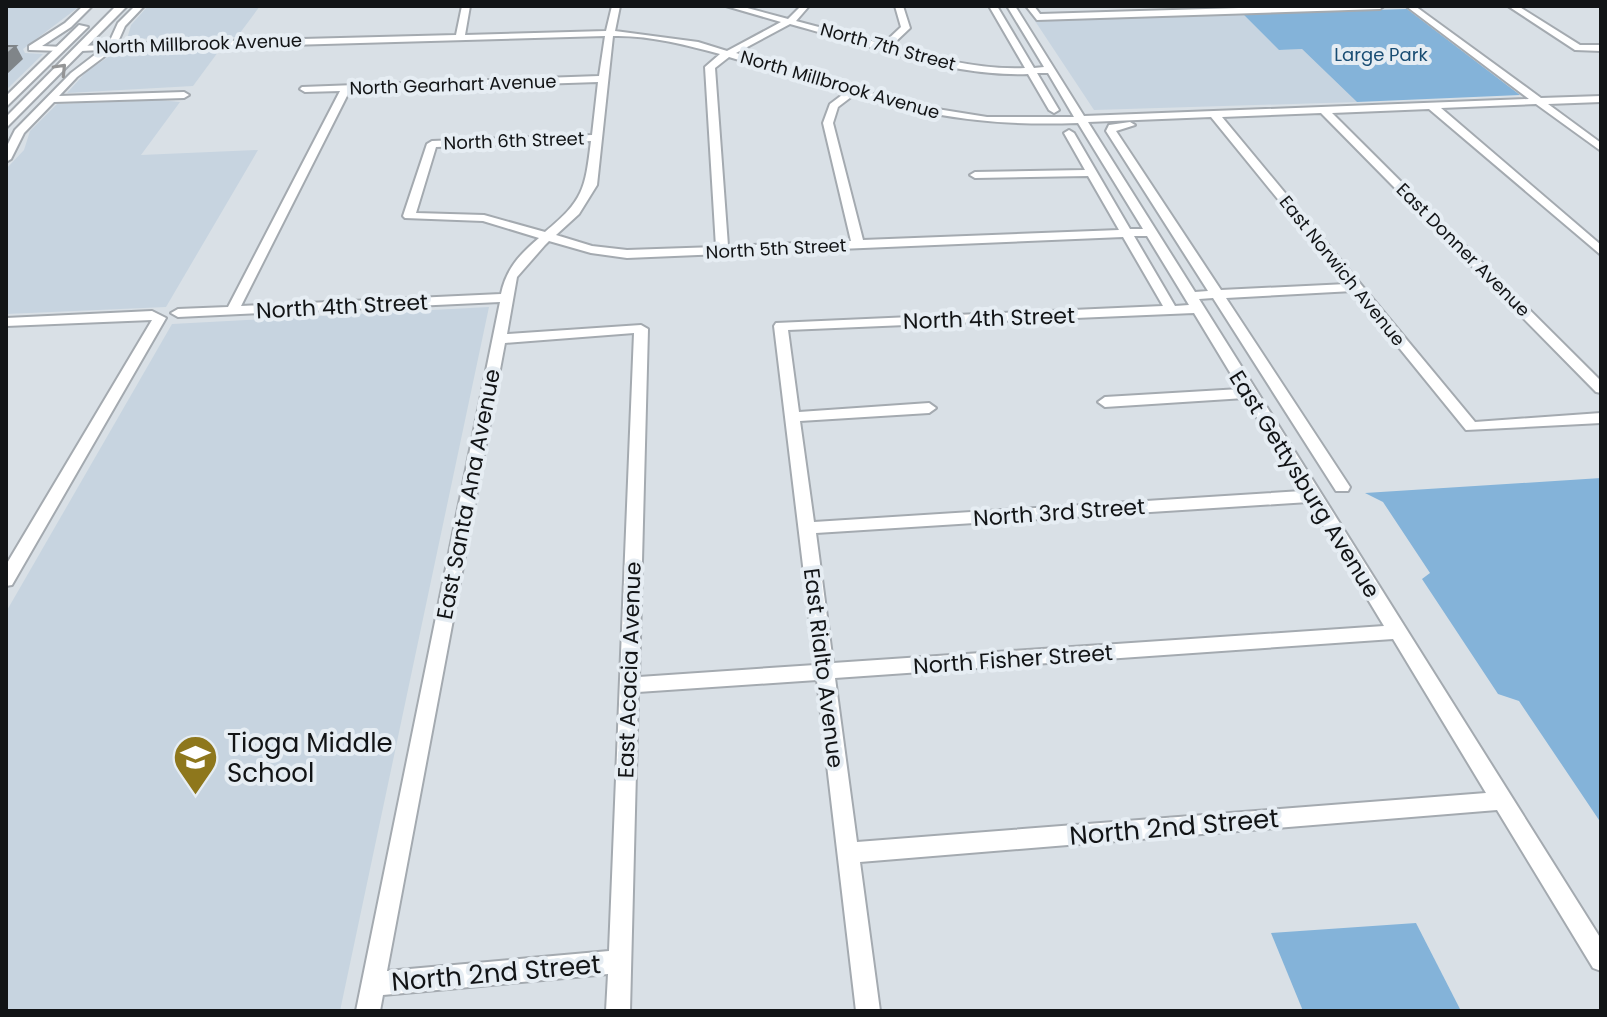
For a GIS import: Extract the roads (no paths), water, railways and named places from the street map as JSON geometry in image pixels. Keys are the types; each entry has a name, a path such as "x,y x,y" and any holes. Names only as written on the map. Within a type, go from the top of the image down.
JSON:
{"main road":[{"path":"6,103 60,49 111,9 122,6"},
{"path":"6,124 81,48 111,9"}],"street":[{"path":"60,49 32,48 70,24 88,6"},
{"path":"6,159 19,132 74,75 111,47 121,25 140,6"},
{"path":"460,36 466,6"},
{"name":"East Santa Ana Avenue","path":"368,1011 506,298 516,266 575,214 586,199 602,79 616,6"},
{"name":"North 7th Street","path":"730,6 972,69 1049,70"},
{"path":"722,251 709,72 713,63 790,21 801,14 805,6"},
{"path":"885,47 906,28 899,6"},
{"path":"993,6 1054,110"},
{"name":"East Gettysburg Avenue","path":"1011,6 1601,960"},
{"path":"1030,6 1037,17 1127,10 1380,6"},
{"path":"1410,6 1601,148"},
{"path":"1512,6 1578,48 1601,48"},
{"name":"North Millbrook Avenue","path":"81,48 611,32 674,40 911,108 965,117 1010,121 1217,118"},
{"name":"North Gearhart Avenue","path":"305,89 602,79"},
{"path":"232,311 346,89"},
{"path":"852,92 833,106 828,123 858,245"},
{"path":"51,99 184,95"},
{"name":"North Millbrook Avenue","path":"1113,127 1324,110 1601,99"},
{"path":"1432,106 1601,251"},
{"name":"East Donner Avenue","path":"1324,110 1601,389"},
{"name":"East Norwich Avenue","path":"1217,118 1471,427 1601,418"},
{"name":"East Gettysburg Avenue","path":"1113,127 1111,131 1342,487"},
{"path":"1069,133 1171,310"},
{"name":"North 6th Street","path":"409,216 432,144 596,138"},
{"path":"975,175 1091,173"},
{"name":"North 5th Street","path":"409,216 463,215 627,254 1149,232"},
{"path":"1192,302 1217,295 1356,287"},
{"name":"North 4th Street","path":"178,313 506,298"},
{"name":"North 4th Street","path":"781,326 1171,310 1192,302"},
{"path":"6,322 152,315 158,322 6,580"},
{"name":"East Rialto Avenue","path":"781,326 868,1011"},
{"name":"East Acacia Avenue","path":"498,339 641,329 618,1011"},
{"path":"1105,402 1249,393"},
{"path":"792,417 929,408"},
{"name":"North 3rd Street","path":"806,528 1312,496"},
{"name":"North Fisher Street","path":"628,685 1397,632"},
{"name":"North 2nd Street","path":"848,853 1500,801"},
{"name":"North 2nd Street","path":"373,984 619,962"}],"place":[{"name":"Tioga Middle School","path":"196,797"}],"park label":[{"name":"Large Park","path":"1381,55"}]}
